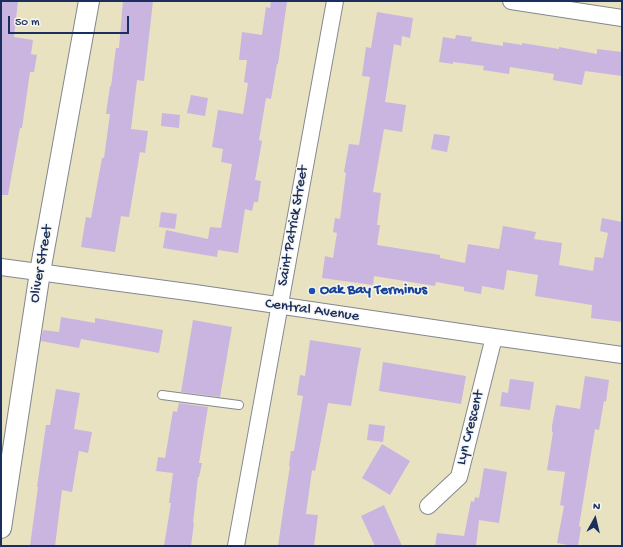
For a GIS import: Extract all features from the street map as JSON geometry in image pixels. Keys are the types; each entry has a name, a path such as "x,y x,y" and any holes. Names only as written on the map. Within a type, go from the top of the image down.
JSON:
{"street":[{"name":"Oliver Street","path":"1,528 40,272 89,1"},
{"name":"Saint Patrick Street","path":"236,546 335,1"},
{"path":"511,1 622,18"},
{"name":"Central Avenue","path":"1,267 187,292 622,355"},
{"name":"Lyn Crescent","path":"428,506 459,477 494,337"}],"lane":[{"path":"162,394 239,405"}],"building":[{"path":"1,1 18,1 14,37 33,40 31,54 37,55 34,72 30,72 22,128 20,128 8,195 1,195"},
{"path":"123,1 153,1 144,81 137,80 131,129 148,131 145,153 140,152 129,217 121,216 115,252 81,247 86,217 91,218 102,158 104,158 110,114 106,114 116,48 119,48"},
{"path":"271,1 287,2 278,64 271,99 266,98 259,140 262,141 255,180 261,181 258,202 254,202 252,211 245,209 238,253 218,250 217,257 163,248 166,230 208,239 210,227 221,228 232,164 221,162 223,149 212,147 218,110 243,114 248,83 244,82 247,60 239,60 242,32 262,35 266,7 270,8"},
{"path":"377,12 413,18 410,38 402,36 401,46 394,44 385,102 406,105 402,132 384,129 373,192 381,193 377,225 380,225 377,245 440,255 440,258 465,263 468,244 499,249 503,226 536,232 534,239 562,243 559,265 593,271 595,257 603,258 608,233 600,231 602,218 622,222 622,322 591,318 592,305 535,296 538,275 507,270 504,290 482,286 481,294 464,291 464,287 436,282 435,286 374,276 373,285 322,278 325,256 333,258 337,233 333,232 335,218 340,219 346,173 344,172 349,144 359,145 370,77 362,76 366,47 371,48"},
{"path":"456,35 472,37 471,41 503,46 503,42 522,45 522,43 559,49 559,47 597,54 597,49 622,52 622,76 585,71 582,85 553,80 554,74 510,67 509,74 483,70 484,66 453,62 453,64 439,62 443,37 455,39"},
{"path":"191,95 208,98 205,116 187,113"},
{"path":"162,113 180,115 179,128 161,126"},
{"path":"434,134 450,136 447,152 431,149"},
{"path":"161,212 177,214 175,229 159,227"},
{"path":"61,317 95,323 95,318 163,330 159,353 81,339 79,348 41,341 43,330 59,332"},
{"path":"193,320 232,327 220,397 181,392"},
{"path":"310,340 361,348 351,406 328,403 315,471 312,470 306,514 318,515 314,546 278,546 291,451 294,451 303,396 297,395 300,375 305,376"},
{"path":"383,362 466,376 461,404 379,391"},
{"path":"585,376 609,380 606,402 604,401 599,430 595,429 579,526 581,527 578,546 573,546 557,543 564,506 560,505 565,472 547,470 556,405 580,409"},
{"path":"510,379 534,382 530,410 500,406 502,392 508,393"},
{"path":"56,389 80,393 74,429 92,432 88,453 79,451 72,492 62,490 55,546 30,546 46,425 50,425"},
{"path":"179,403 208,407 199,463 202,463 198,477 191,546 164,546 171,503 169,503 173,473 156,471 158,457 165,458 173,411 177,412"},
{"path":"369,424 385,426 383,442 367,440"},
{"path":"382,444 410,461 390,495 362,478"},
{"path":"484,468 507,472 499,523 479,520 476,546 435,546 437,533 464,536 471,501 474,502 475,497 479,498"},
{"path":"384,505 402,546 375,546 361,516"}],"place":[{"name":"Oak Bay Terminus","path":"312,291"}]}
